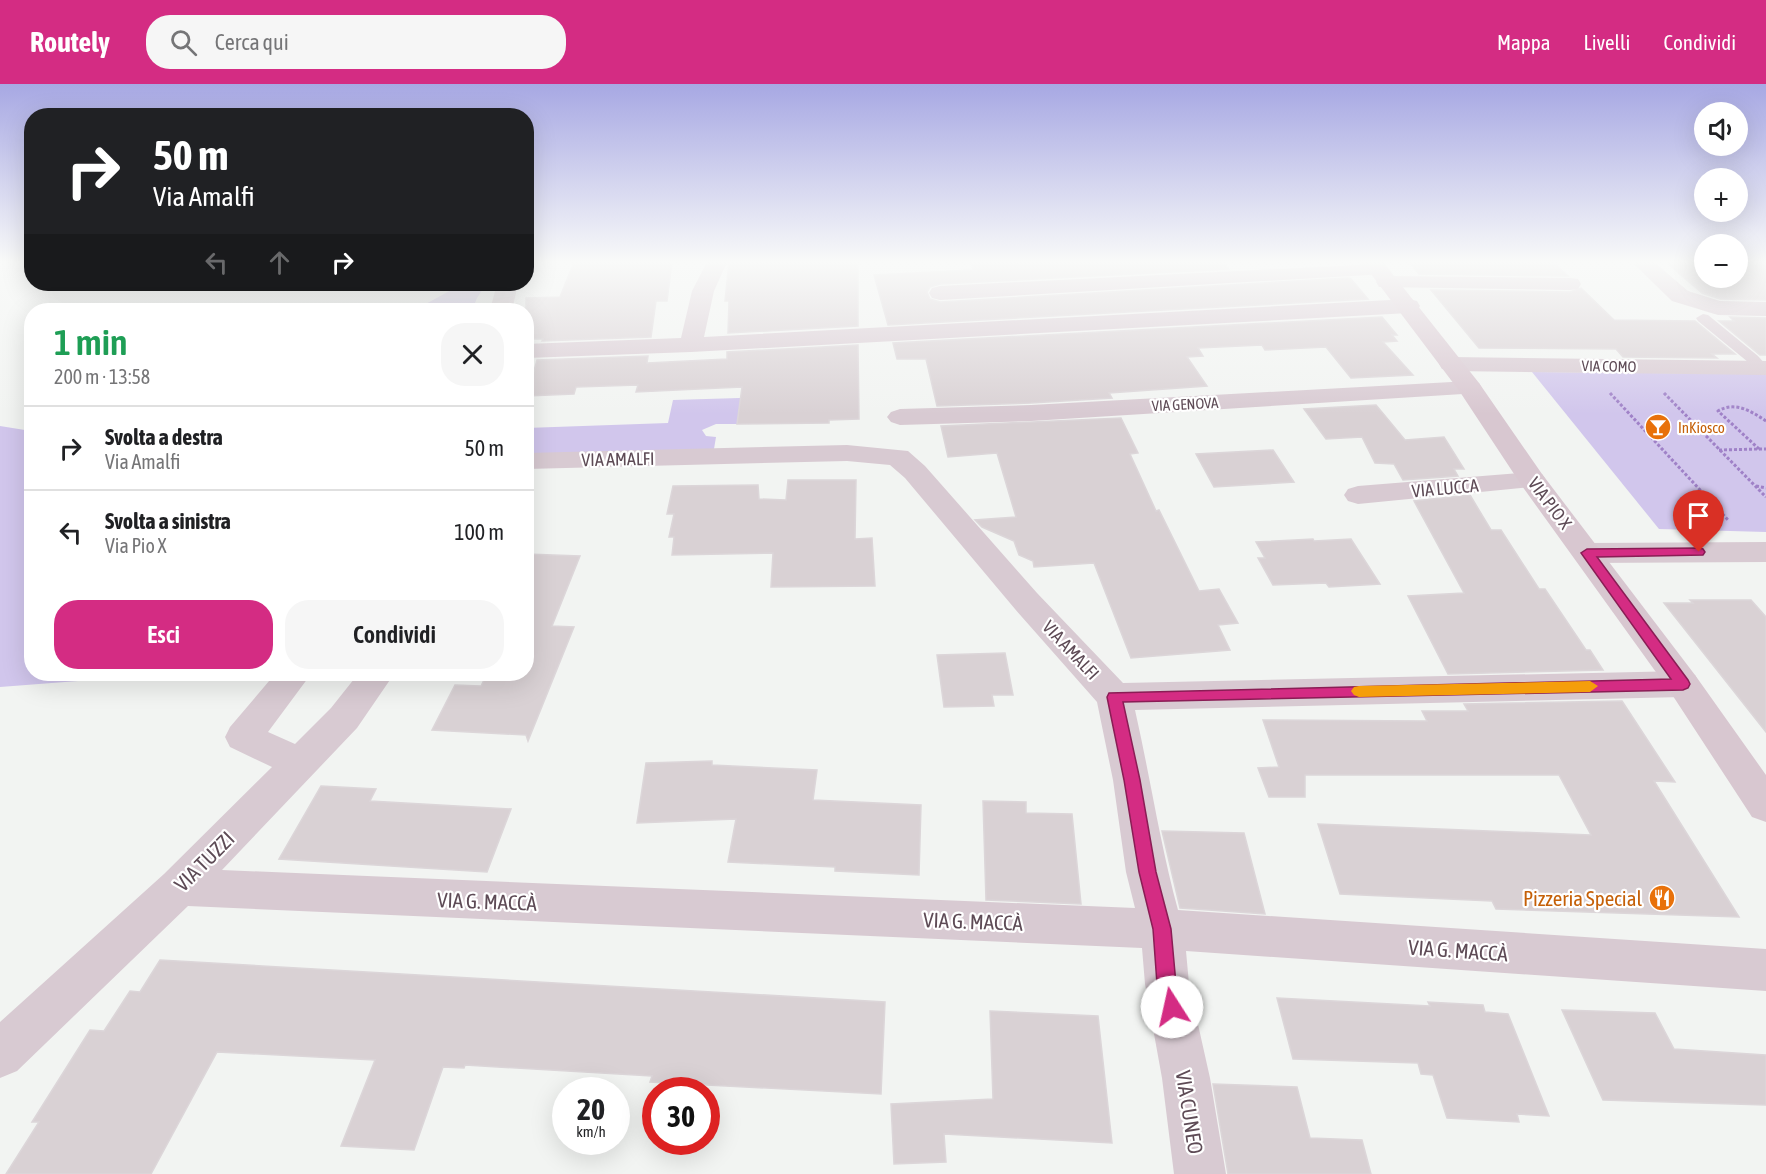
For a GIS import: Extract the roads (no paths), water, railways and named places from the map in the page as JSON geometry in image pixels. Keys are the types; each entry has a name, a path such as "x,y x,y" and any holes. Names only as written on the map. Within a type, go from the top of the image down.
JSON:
{"street":[{"path":"691,345 698,313"},
{"path":"534,351 691,345 1283,313"},
{"name":"VIA PIO X","path":"1414,313 1470,388 1532,480 1683,684 1766,806"},
{"name":"VIA COMO","path":"1451,364 1761,368"},
{"name":"VIA GENOVA","path":"900,417 1470,388"},
{"name":"VIA AMALFI","path":"534,461 847,453 898,457 915,472 1026,601 1114,697"},
{"name":"VIA LUCCA","path":"1358,495 1532,480"},
{"path":"1587,553 1766,552"},
{"path":"288,681 243,736 300,763"},
{"name":"VIA TUZZI","path":"6,1042 179,887 344,718 372,681"},
{"path":"1114,697 1683,684"},
{"name":"VIA CUNEO","path":"1114,697 1132,780 1147,872 1162,929 1167,984 1186,1078 1200,1174"},
{"name":"VIA G. MACCÀ","path":"179,887 1162,929 1766,970"}],"lane":[{"path":"1703,318 1761,368"}],"place":[{"name":"InKiosco","path":"1658,427"},
{"name":"Pizzeria Special","path":"1662,898"}]}
